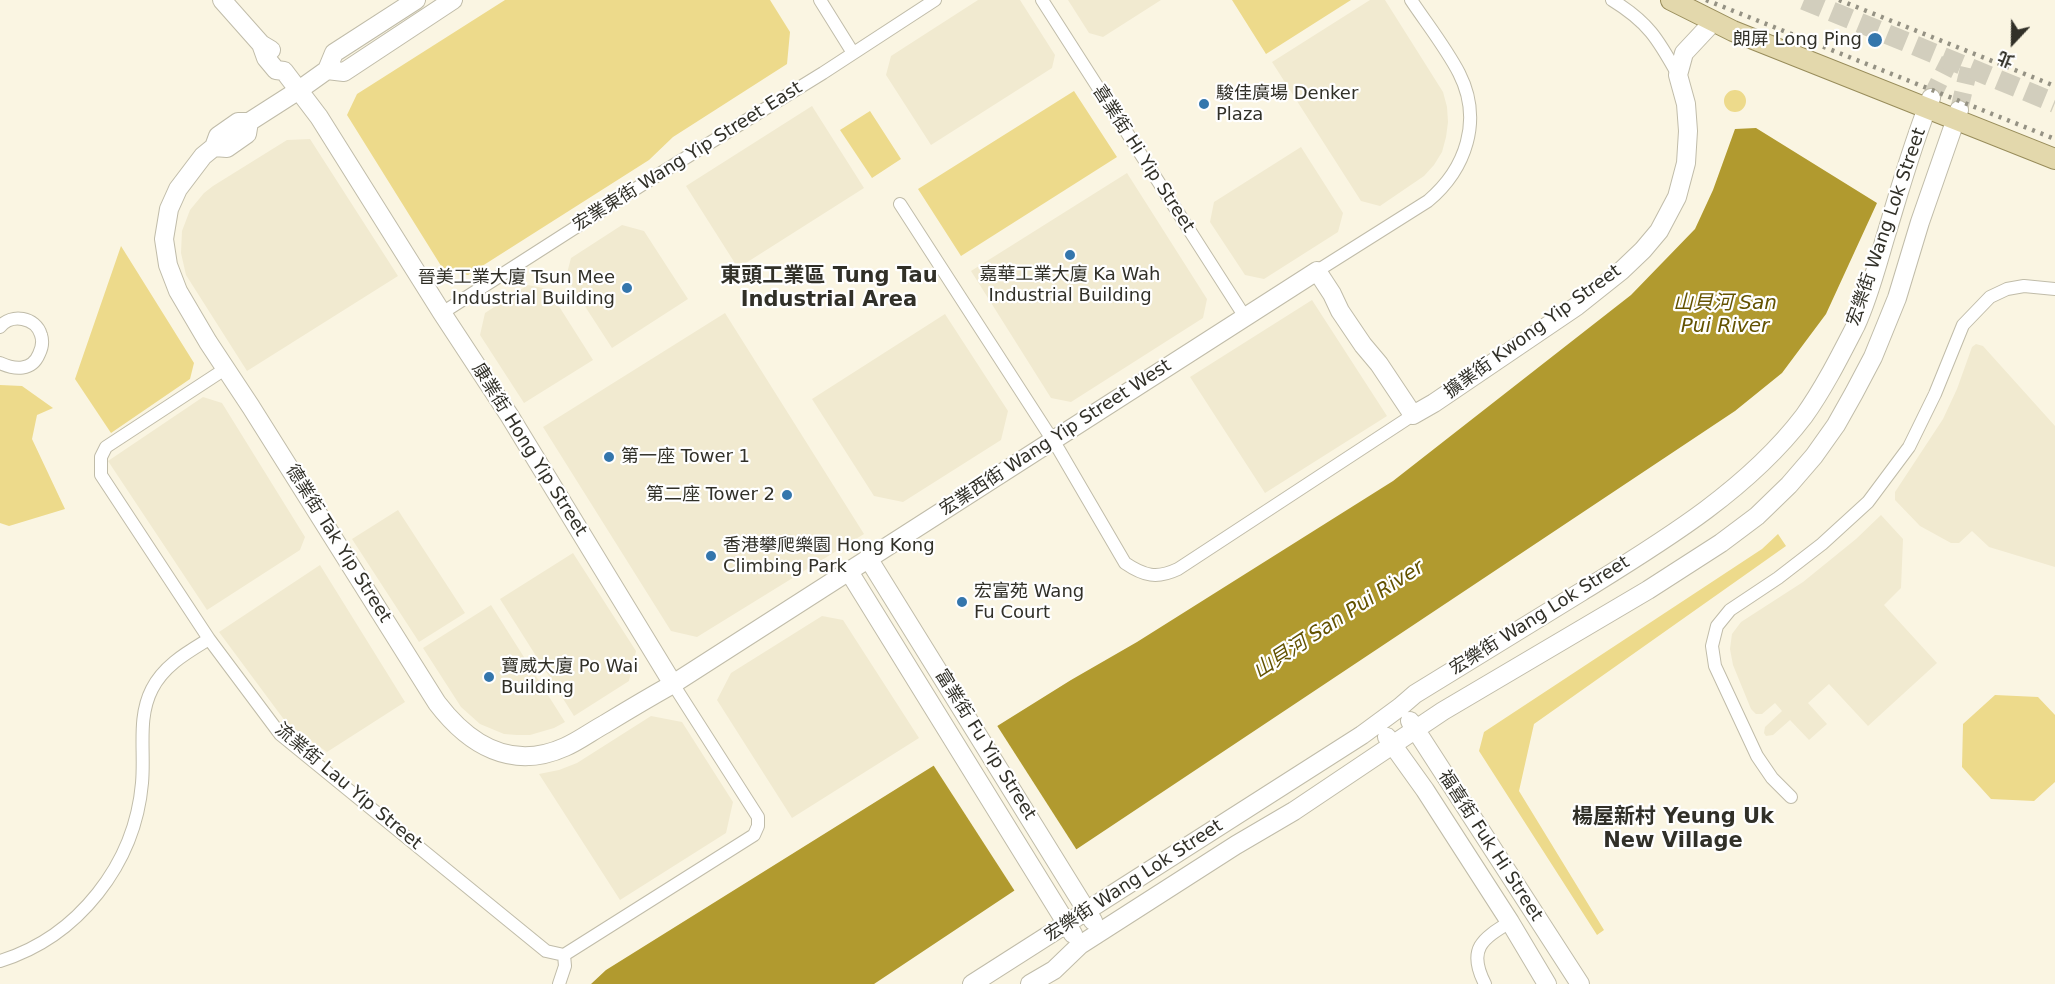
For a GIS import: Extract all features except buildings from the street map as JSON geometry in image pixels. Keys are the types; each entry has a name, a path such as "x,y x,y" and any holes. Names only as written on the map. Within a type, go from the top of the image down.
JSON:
{"main road":[{"path":"1671,0 1713,22 1957,115 2055,159"}],"street":[{"name":"康業街 Hong Yip Street","path":"222,0 261,44 279,56 284,64 284,71 319,117 442,313 509,414 673,684 759,817 756,830 564,955"},
{"path":"416,0 334,53 327,70 344,72 453,0"},
{"path":"820,0 853,53"},
{"name":"宏業東街 Wang Yip Street East","path":"442,313 935,0"},
{"name":"喜業街 Hi Yip Street","path":"1042,0 1245,317"},
{"name":"擴業街 Kwong Yip Street","path":"1413,415 1474,377 1500,356 1577,306 1621,271 1659,231 1677,197 1686,163 1688,122 1678,75 1652,32 1643,22 1612,0"},
{"name":"宏業西街 Wang Yip Street West","path":"673,684 848,570 1410,213 1442,189 1462,159 1470,124 1469,105 1460,75 1416,2"},
{"path":"1678,75 1684,53 1713,22"},
{"name":"德業街 Tak Yip Street","path":"327,70 249,122 247,134 227,148 214,147 203,156 178,189 169,209 164,239 168,265 178,291 225,369 438,703 451,721 465,734 498,752 519,756 543,754 565,747 673,684"},
{"name":"宏樂街 Wang Lok Street","path":"972,984 1088,912 1376,724 1415,694 1629,562 1704,510 1741,481 1777,446 1803,416 1824,385 1857,323 1873,281 1929,104"},
{"name":"宏樂街 Wang Lok Street","path":"1030,984 1054,970 1080,945 1236,845 1294,811 1443,711 1648,590 1721,543 1757,516 1789,485 1814,456 1836,424 1873,357 1897,298 1923,211 1957,115"},
{"path":"900,204 1052,440 1125,563 1137,571 1152,575 1165,575 1188,562 1413,415 1340,311 1317,272"},
{"path":"1791,797 1772,778 1757,756 1715,666 1712,646 1717,626 1730,610 1778,578 1822,544 1868,502 1909,447 1935,394 1963,325 1990,297 2007,289 2024,286 2055,289"},
{"path":"0,327 17,318 28,321 42,336 42,348 36,362 17,369 0,363"},
{"name":"流業街 Lau Yip Street","path":"225,369 106,447 101,457 101,475 209,639 280,734 546,951 564,955"},
{"name":"富業街 Fu Yip Street","path":"868,558 1101,933"},
{"name":"富業街 Fu Yip Street","path":"848,570 1080,945"},
{"path":"0,961 22,953 63,928 84,909 113,871 129,840 140,800 143,771 143,720 147,698 158,679 171,664 209,639"},
{"name":"福喜街 Fuk Hi Street","path":"1401,707 1580,984"},
{"name":"福喜街 Fuk Hi Street","path":"1376,724 1420,782 1547,984"},
{"path":"1485,984 1480,974 1478,948 1483,940 1510,922"},
{"path":"559,984 565,966 564,955"}],"shaded area":[{"path":"505,0 770,0 790,32 787,64 673,137 649,160 468,275 443,269 347,115 357,94"},
{"path":"978,0 1020,0 1055,55 1052,68 931,145 886,75 891,56"},
{"path":"1068,0 1161,0 1103,37 1089,33"},
{"path":"1232,0 1351,0 1266,54"},
{"path":"1370,0 1385,0 1443,92 1448,122 1442,152 1434,165 1424,176 1380,206 1361,201 1272,62"},
{"path":"1735,90 1743,93 1746,101 1743,109 1735,112 1727,109 1724,101 1727,93"},
{"path":"1074,91 1117,157 961,256 918,189"},
{"path":"812,106 864,188 738,268 686,186"},
{"path":"870,111 901,159 872,178 840,130"},
{"path":"310,139 398,276 247,371 186,275 181,253 182,231 190,210 213,186 287,140"},
{"path":"1301,147 1343,213 1338,232 1264,279 1245,275 1210,222 1214,202"},
{"path":"1127,173 1207,299 1203,318 1071,402 1051,398 971,271"},
{"name":"晉美工業大廈 Tsun Mee Industrial Building","path":"622,225 644,231 688,299 612,348 566,277 571,258"},
{"path":"121,246 194,363 190,379 111,433 75,379"},
{"path":"528,285 548,289 593,360 524,403 480,335 485,313"},
{"path":"1312,300 1387,416 1265,493 1190,377"},
{"path":"725,313 864,534 697,637 671,631 543,427"},
{"path":"945,314 1008,411 1001,440 903,502 874,496 812,399"},
{"path":"1976,344 1983,346 2055,426 2055,567 1989,547 1972,531 1959,543 1951,543 1920,526 1895,500 1895,492 1943,419 1972,347"},
{"path":"0,385 22,386 53,408 37,415 32,439 65,509 9,526 0,523"},
{"path":"203,397 222,403 305,537 300,550 207,610 108,461"},
{"path":"398,510 465,613 419,642 352,539"},
{"path":"1881,515 1903,539 1901,588 1884,605 1937,663 1868,726 1829,684 1808,703 1827,724 1809,740 1790,720 1773,735 1766,736 1765,727 1782,711 1775,703 1762,714 1756,714 1751,709 1733,665 1730,649 1732,634 1741,622 1803,582 1856,539"},
{"path":"1778,534 1786,546 1534,724 1519,791 1604,930 1597,935 1479,751 1484,732 1762,549"},
{"path":"573,553 636,651 629,681 574,716 500,599"},
{"path":"320,565 405,702 327,752 288,725 219,632"},
{"name":"寶威大廈 Po Wai Building","path":"491,605 565,722 530,735 504,734 480,724 461,707 423,648"},
{"path":"822,616 843,620 919,738 792,818 717,700 731,673"},
{"path":"1995,695 2038,697 2055,715 2055,782 2034,801 1991,799 1962,767 1963,724"},
{"path":"651,716 682,722 733,802 726,833 620,900 539,774 577,763"}],"water":[{"name":"山貝河 San Pui River","path":"1756,128 1877,203 1826,314 1782,373 1735,411 874,984 591,984 606,970 1393,481 1631,295 1695,229 1713,190 1735,129"}],"pier":[{"path":"996,724 1078,852 1016,893 932,763"}],"tunnel":[{"path":"1804,0 2055,103"},
{"path":"1931,98 1950,60"},
{"path":"1959,110 1969,68"}],"railway":[{"path":"1706,0 2055,139"},
{"path":"1839,0 2055,86"}],"place":[{"name":"朗屏 Long Ping","path":"1875,40"},
{"name":"駿佳廣場 Denker Plaza","path":"1204,104"},
{"name":"嘉華工業大廈 Ka Wah Industrial Building","path":"1070,255"},
{"name":"晉美工業大廈 Tsun Mee Industrial Building","path":"627,288"},
{"name":"第一座 Tower 1","path":"609,457"},
{"name":"第二座 Tower 2","path":"787,495"},
{"name":"香港攀爬樂園 Hong Kong Climbing Park","path":"711,556"},
{"name":"宏富苑 Wang Fu Court","path":"962,602"},
{"name":"寶威大廈 Po Wai Building","path":"489,677"}],"district":[{"name":"東頭工業區 Tung Tau Industrial Area","path":"829,289"},
{"name":"楊屋新村 Yeung Uk New Village","path":"1673,830"}]}
